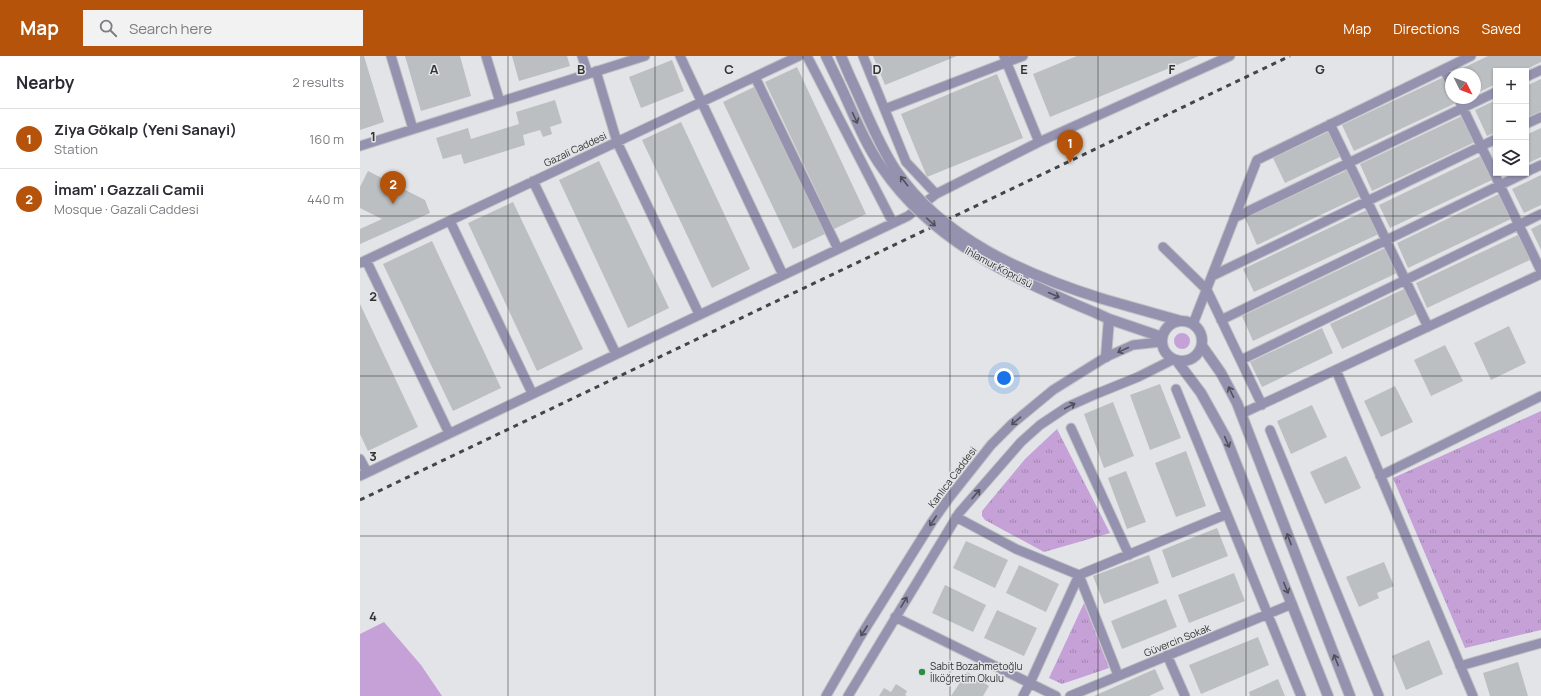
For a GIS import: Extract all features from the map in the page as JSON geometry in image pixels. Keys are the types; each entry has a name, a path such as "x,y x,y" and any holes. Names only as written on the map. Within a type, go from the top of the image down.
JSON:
{"street":[{"path":"391,56 413,129"},
{"path":"486,56 500,102"},
{"path":"582,56 592,73 617,142 699,314"},
{"path":"360,146 645,56"},
{"path":"680,56 783,274"},
{"name":"Gazali Caddesi","path":"363,261 799,56"},
{"path":"807,56 893,223"},
{"name":"Ihlamur Köprüsü","path":"826,56 866,141 882,169 907,199 930,221 957,243 983,260 1042,290 1161,340"},
{"name":"Ihlamur Köprüsü","path":"841,56 889,159 913,192 935,214 972,241 1010,262 1054,282 1103,299 1181,321"},
{"path":"863,56 906,162 936,194"},
{"path":"885,109 1005,59 1023,56"},
{"path":"360,459 363,474 908,216 936,194 1039,142 1230,56"},
{"path":"1193,324 1258,160 1471,56"},
{"path":"1005,59 1039,142"},
{"path":"1529,76 1541,70"},
{"path":"755,77 838,249"},
{"path":"1234,218 1493,93"},
{"path":"1241,414 1428,327 1541,272 1461,104"},
{"path":"1529,123 1541,117"},
{"path":"1330,124 1428,327"},
{"path":"1212,276 1494,140"},
{"path":"1529,171 1541,165"},
{"path":"1221,320 1519,176"},
{"path":"533,181 616,354"},
{"path":"1241,360 1541,214"},
{"path":"450,221 532,393"},
{"path":"1163,247 1207,290 1262,405"},
{"path":"363,261 449,433"},
{"path":"1106,357 1109,319"},
{"path":"1328,696 1226,438 1201,393 1175,360 1164,352 1161,340 1167,327 1176,322 1181,321 1193,324 1199,330 1202,346 1221,373 1241,414 1350,696"},
{"name":"Kanlıca Caddesi","path":"826,696 915,548 945,504 978,460 1004,432 1053,390 1106,357 1133,345 1161,340"},
{"path":"848,696 956,517 1021,442 1046,420 1081,400 1175,360 1188,361 1193,359 1202,346"},
{"path":"1336,370 1473,696"},
{"path":"1176,389 1269,614 1301,696"},
{"path":"1380,476 1541,396"},
{"path":"1071,428 1129,555"},
{"path":"1270,430 1379,696"},
{"path":"1023,696 1079,575 1227,514"},
{"path":"956,517 1016,549 1079,575 1118,675"},
{"name":"Güvercin Sokak","path":"1070,696 1292,604"},
{"path":"895,617 1056,696"},
{"path":"1460,666 1541,643"},
{"path":"1167,655 1185,696"}],"green space":[{"path":"1182,333 1188,335 1190,341 1188,347 1182,349 1176,347 1174,341 1176,335"},
{"path":"1541,411 1541,630 1465,648 1393,478"},
{"path":"1057,429 1110,533 1044,552 985,520 982,516 982,511 1025,459"},
{"path":"1084,603 1109,668 1062,684 1049,678"},
{"path":"384,622 421,665 442,696 360,696 360,634"}],"building":[{"path":"360,56 364,56 384,122 360,130"},
{"path":"405,56 460,56 471,96 421,111"},
{"path":"512,56 567,56 570,66 519,81"},
{"path":"873,56 957,56 885,85"},
{"path":"1077,56 1199,56 1050,117 1033,74"},
{"path":"1488,56 1541,56 1541,62 1529,68 1493,68 1493,85 1481,91 1481,68 1463,68"},
{"path":"672,60 684,91 641,108 629,77"},
{"path":"797,67 866,214 834,229 765,82"},
{"path":"997,74 1023,138 927,177 901,114"},
{"path":"1445,76 1445,104 1454,104 1354,151 1342,125"},
{"path":"1541,79 1541,111 1529,117 1529,104 1529,85"},
{"path":"756,86 825,234 793,249 723,102"},
{"path":"555,100 562,123 550,127 552,134 543,137 540,130 523,135 525,145 464,164 461,154 443,159 436,138 468,128 471,139 519,124 516,112"},
{"path":"1493,101 1493,133 1487,136 1475,110"},
{"path":"1464,115 1477,141 1372,191 1360,164"},
{"path":"681,122 750,269 712,288 642,140"},
{"path":"1541,128 1541,157 1529,163 1529,140 1529,134"},
{"path":"1332,130 1344,155 1285,183 1273,158"},
{"path":"1483,155 1494,179 1390,228 1379,205"},
{"path":"599,161 669,308 628,328 559,180"},
{"path":"1350,169 1363,195 1257,245 1245,218"},
{"path":"368,171 425,200 430,213 360,244 360,229 382,219 360,208 360,187"},
{"path":"1541,175 1541,205 1524,213 1512,189"},
{"path":"1501,193 1513,218 1408,268 1397,243"},
{"path":"513,202 583,349 537,371 468,223"},
{"path":"1369,209 1381,233 1254,292 1243,269"},
{"path":"1541,224 1541,250 1531,229"},
{"path":"1520,234 1532,259 1427,308 1416,283"},
{"path":"432,241 501,388 453,411 383,264"},
{"path":"1387,247 1399,272 1253,341 1242,316"},
{"path":"1406,288 1418,313 1342,349 1330,324"},
{"path":"360,304 418,427 368,451 360,434"},
{"path":"1509,326 1526,363 1491,380 1474,343"},
{"path":"1322,328 1333,353 1262,387 1250,362"},
{"path":"1445,345 1463,381 1431,396 1414,360"},
{"path":"1160,384 1181,438 1150,450 1130,395"},
{"path":"1395,386 1413,422 1381,437 1364,401"},
{"path":"1113,402 1134,456 1104,468 1084,414"},
{"path":"1312,405 1327,437 1291,454 1277,421"},
{"path":"1186,451 1206,506 1176,517 1155,463"},
{"path":"1346,456 1361,488 1325,504 1310,472"},
{"path":"1126,471 1146,522 1127,529 1108,478"},
{"path":"1217,528 1228,556 1172,578 1162,550"},
{"path":"966,541 1008,560 995,588 953,568"},
{"path":"1149,555 1159,583 1104,604 1093,576"},
{"path":"1384,562 1394,586 1377,593 1379,598 1359,607 1346,577"},
{"path":"1019,565 1059,584 1046,612 1006,593"},
{"path":"1234,573 1245,601 1189,623 1178,595"},
{"path":"945,585 986,605 973,632 932,613"},
{"path":"1166,599 1177,627 1122,649 1111,621"},
{"path":"997,610 1037,628 1024,656 984,638"},
{"path":"1258,637 1269,665 1201,694 1189,665"},
{"path":"1429,640 1443,674 1406,690 1392,656"},
{"path":"1518,662 1528,696 1490,696 1483,673"},
{"path":"1155,669 1164,689 1149,696 1094,696"},
{"path":"967,672 989,686 983,696 951,696"},
{"path":"1278,679 1285,696 1250,696 1249,692"},
{"path":"896,684 907,691 905,695 907,696 879,696 884,688 891,692"}],"railway":[{"path":"360,500 1290,56"}],"place":[{"name":"Ziya Gökalp (Yeni Sanayi)","path":"1070,163"},
{"name":"İmam' ı Gazzali Camii","path":"393,204"},
{"name":"Sabit Bozahmetoğlu İlköğretim Okulu","path":"922,672"}]}
